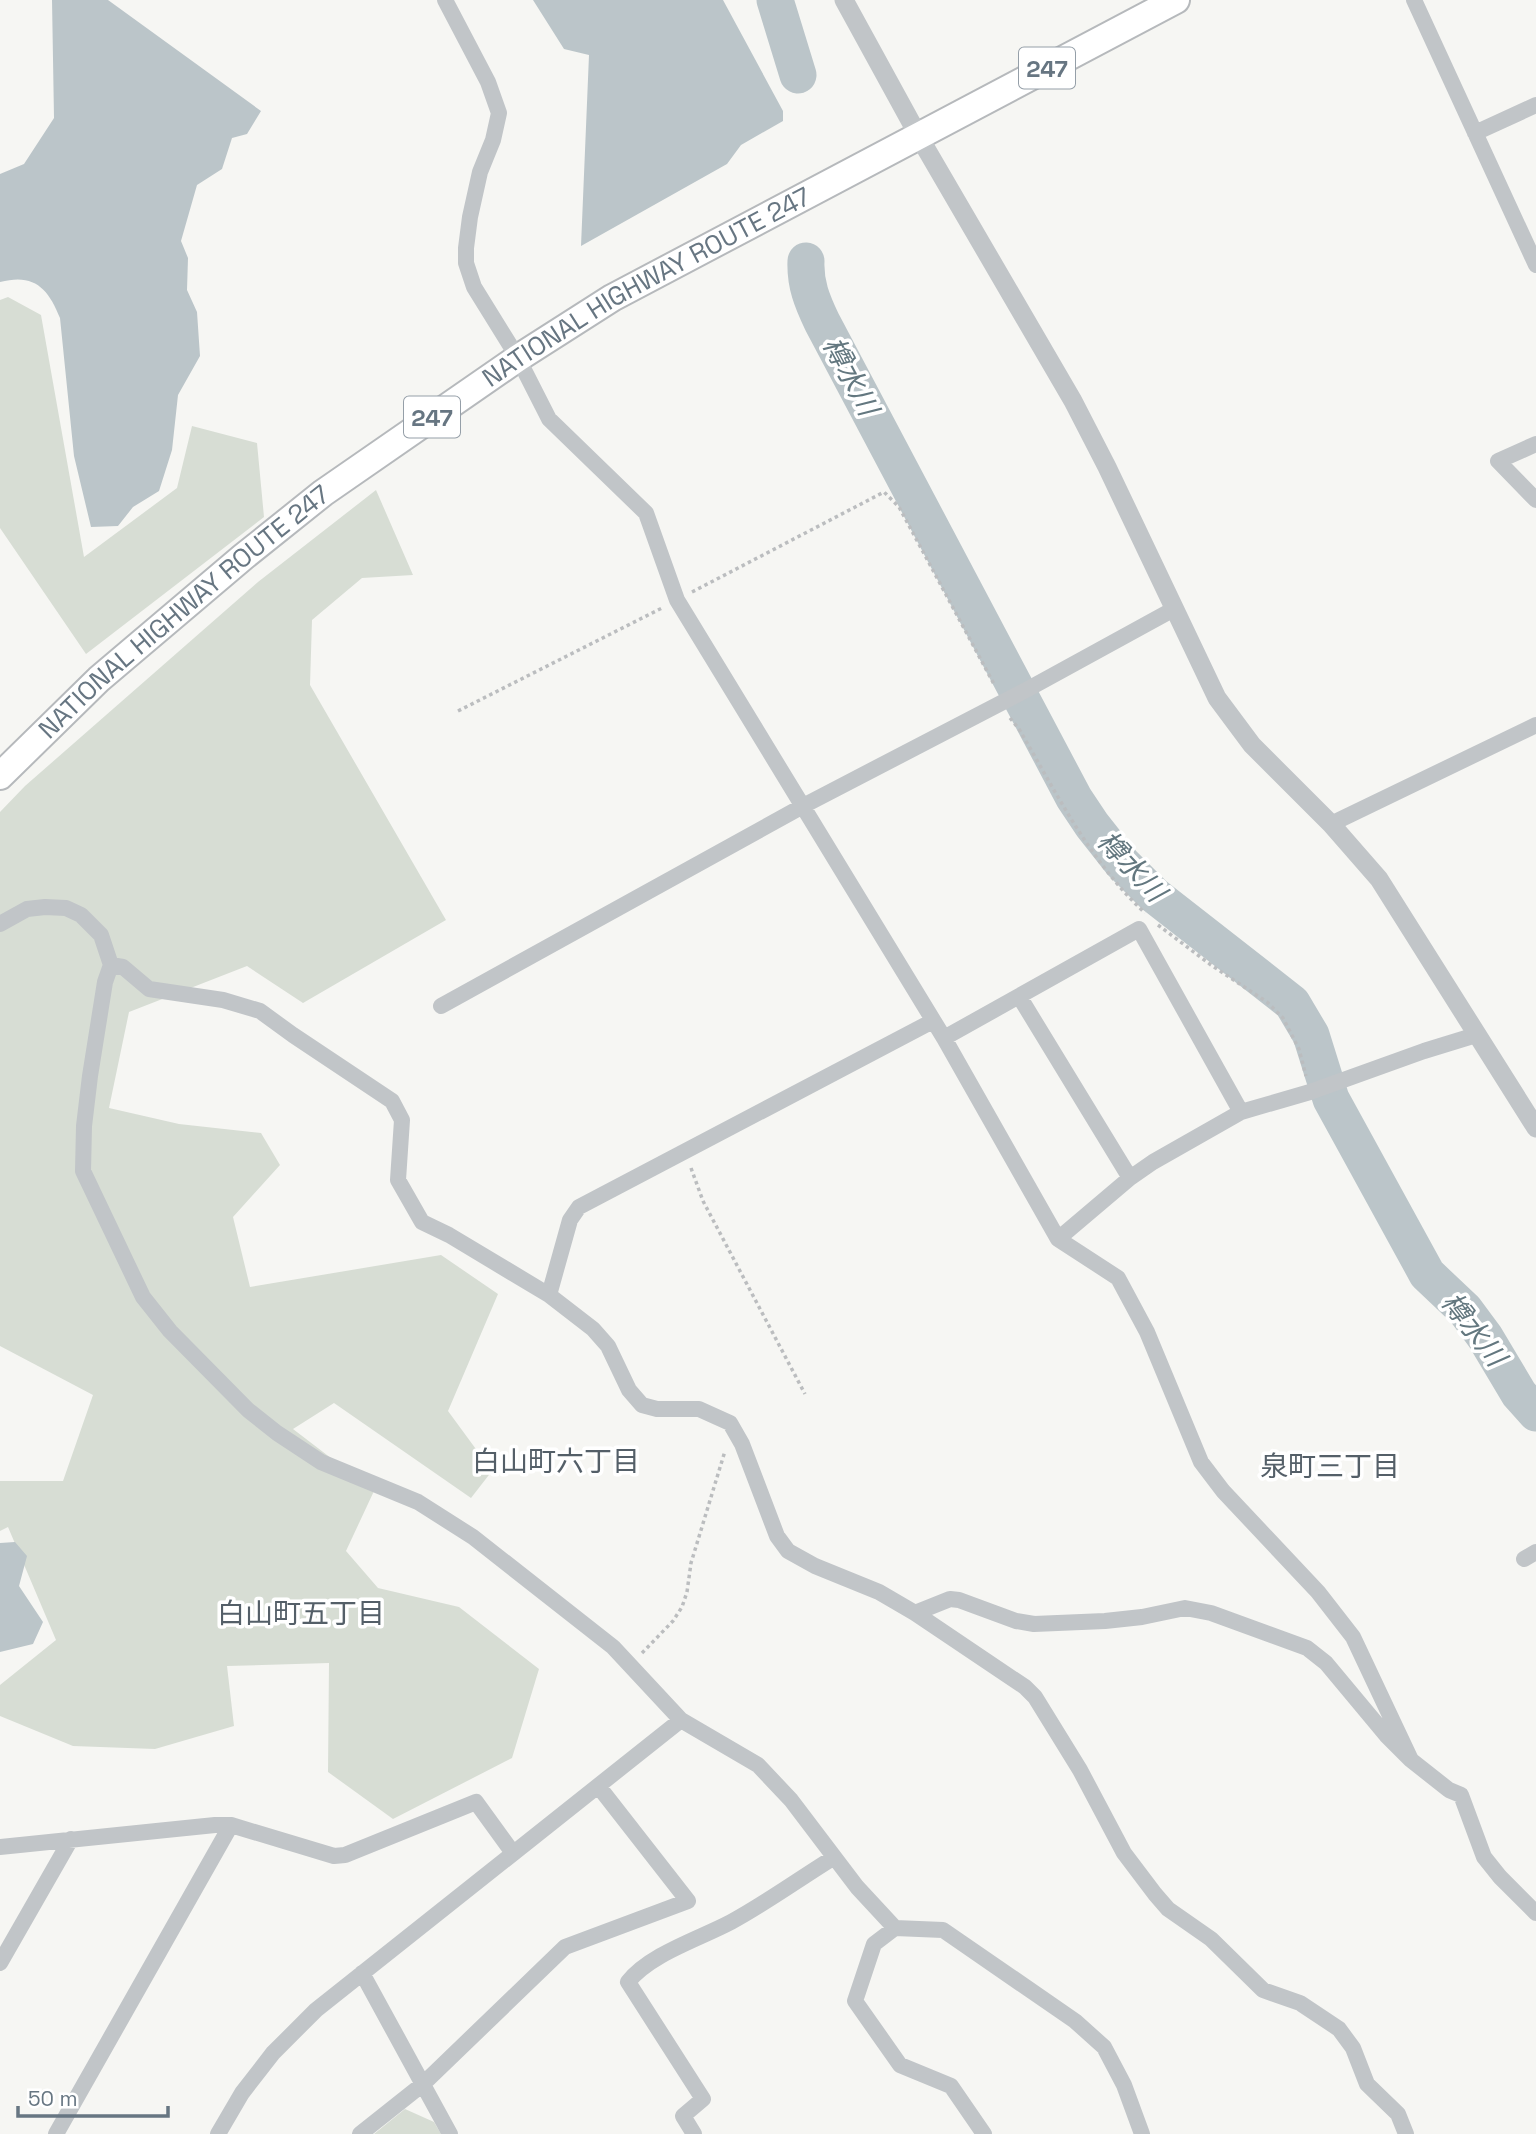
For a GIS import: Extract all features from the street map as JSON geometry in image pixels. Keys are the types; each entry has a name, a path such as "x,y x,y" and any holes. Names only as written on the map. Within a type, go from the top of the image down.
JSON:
{"highway":[{"name":"NATIONAL HIGHWAY ROUTE 247","path":"0,776 99,679 253,549 323,493 518,358 612,299 1176,0"}],"street":[{"path":"445,0 488,82 499,113 498,124 474,197 466,248 466,263 474,287 518,358 549,419 646,513 677,600 944,1038 1058,1239 1118,1278 1147,1332 1202,1462 1223,1491 1318,1592 1353,1637 1411,1760"},
{"path":"844,0 918,135 1073,401 1224,708 1252,745 1331,824 1379,878 1536,1128"},
{"path":"1414,0 1536,265"},
{"path":"1475,133 1536,105"},
{"path":"1536,444 1498,461 1536,500"},
{"path":"441,1006 803,806 1028,689 1174,609"},
{"path":"1331,824 1536,725"},
{"path":"0,924 27,909 66,908 81,915 101,935 111,965 105,982 90,1076 84,1126 83,1171 143,1297 170,1331 248,1410 277,1433 321,1462 418,1502 473,1537 613,1647 681,1720 758,1765 791,1800 833,1858 895,1928"},
{"path":"944,1038 1139,929 1241,1112"},
{"path":"111,965 123,967 149,989 223,1000 260,1011 393,1101 401,1120 398,1180 422,1222 449,1235 549,1295 593,1329 608,1346 629,1390 642,1405 657,1409 699,1409 730,1423 778,1536 788,1551 815,1566 878,1592 915,1613 1025,1687 1035,1697 1080,1770 1124,1853 1155,1894 1168,1909 1211,1939 1263,1990 1300,2003 1339,2029 1353,2048 1367,2084 1398,2114 1406,2134"},
{"path":"1020,996 1129,1178"},
{"path":"549,1295 573,1213 594,1197 933,1020"},
{"path":"1058,1239 1129,1178 1241,1112 1315,1091 1476,1035"},
{"path":"915,1613 950,1599 1016,1621 1060,1624 1142,1617 1185,1608 1211,1613 1307,1648 1326,1663 1411,1760 1449,1790 1461,1795 1484,1857 1536,1913"},
{"path":"218,2134 242,2093 274,2053 316,2010 681,1720"},
{"path":"360,2134 423,2084 565,1947 688,1901 599,1787"},
{"path":"0,1847 231,1825 334,1856 345,1855 476,1802 513,1853"},
{"path":"56,2134 231,1825"},
{"path":"0,1963 71,1839"},
{"path":"694,2134 683,2116 703,2099 628,1982 636,1972 651,1962 732,1921 833,1858"},
{"path":"984,2134 951,2086 900,2065 855,2001 873,1944 895,1928 943,1930 1074,2021 1104,2047 1128,2094 1142,2134"},
{"path":"362,1973 450,2134"}],"path":[{"path":"685,1150 704,1201 805,1394"},
{"path":"629,1666 682,1607 691,1563 723,1453 737,1435"}],"shaded area":[{"path":"52,0 108,0 261,111 247,134 232,138 222,169 197,185 181,241 188,258 187,290 197,312 200,356 178,395 172,450 159,491 133,507 118,526 91,527 74,456 60,318 55,307 38,285 22,280 0,282 0,174 24,164 54,118"},
{"path":"533,0 723,0 783,111 783,121 741,145 727,164 581,246 589,55 564,49"},
{"path":"8,297 41,315 84,557 177,488 192,426 257,443 264,517 86,654 0,528 0,300"},
{"path":"376,490 413,575 362,578 312,620 310,685 446,920 303,1003 247,966 129,1012 109,1108 179,1124 261,1133 280,1165 233,1217 250,1287 441,1255 498,1294 448,1411 492,1471 471,1498 334,1403 293,1429 374,1491 346,1551 378,1588 459,1607 539,1669 512,1758 393,1819 328,1772 329,1663 227,1666 234,1726 155,1749 73,1746 0,1716 0,1685 56,1640 8,1527 0,1531 0,1481 63,1481 93,1395 0,1346 0,812 25,786 258,582"},
{"path":"15,1542 27,1556 19,1586 43,1622 33,1644 0,1652 0,1543"},
{"path":"405,2109 434,2122 441,2134 374,2134"}],"waterway":[{"name":"樽水川","path":"775,0 798,75"},
{"name":"樽水川","path":"806,261 810,292 822,322 1074,798 1122,863 1154,895 1292,1003 1311,1035 1331,1099 1427,1274 1465,1310 1485,1337 1519,1394 1536,1413"}],"district":[{"name":"白山町六丁目","path":"556,1461"},
{"name":"泉町三丁目","path":"1330,1466"},
{"name":"白山町五丁目","path":"301,1613"}]}
